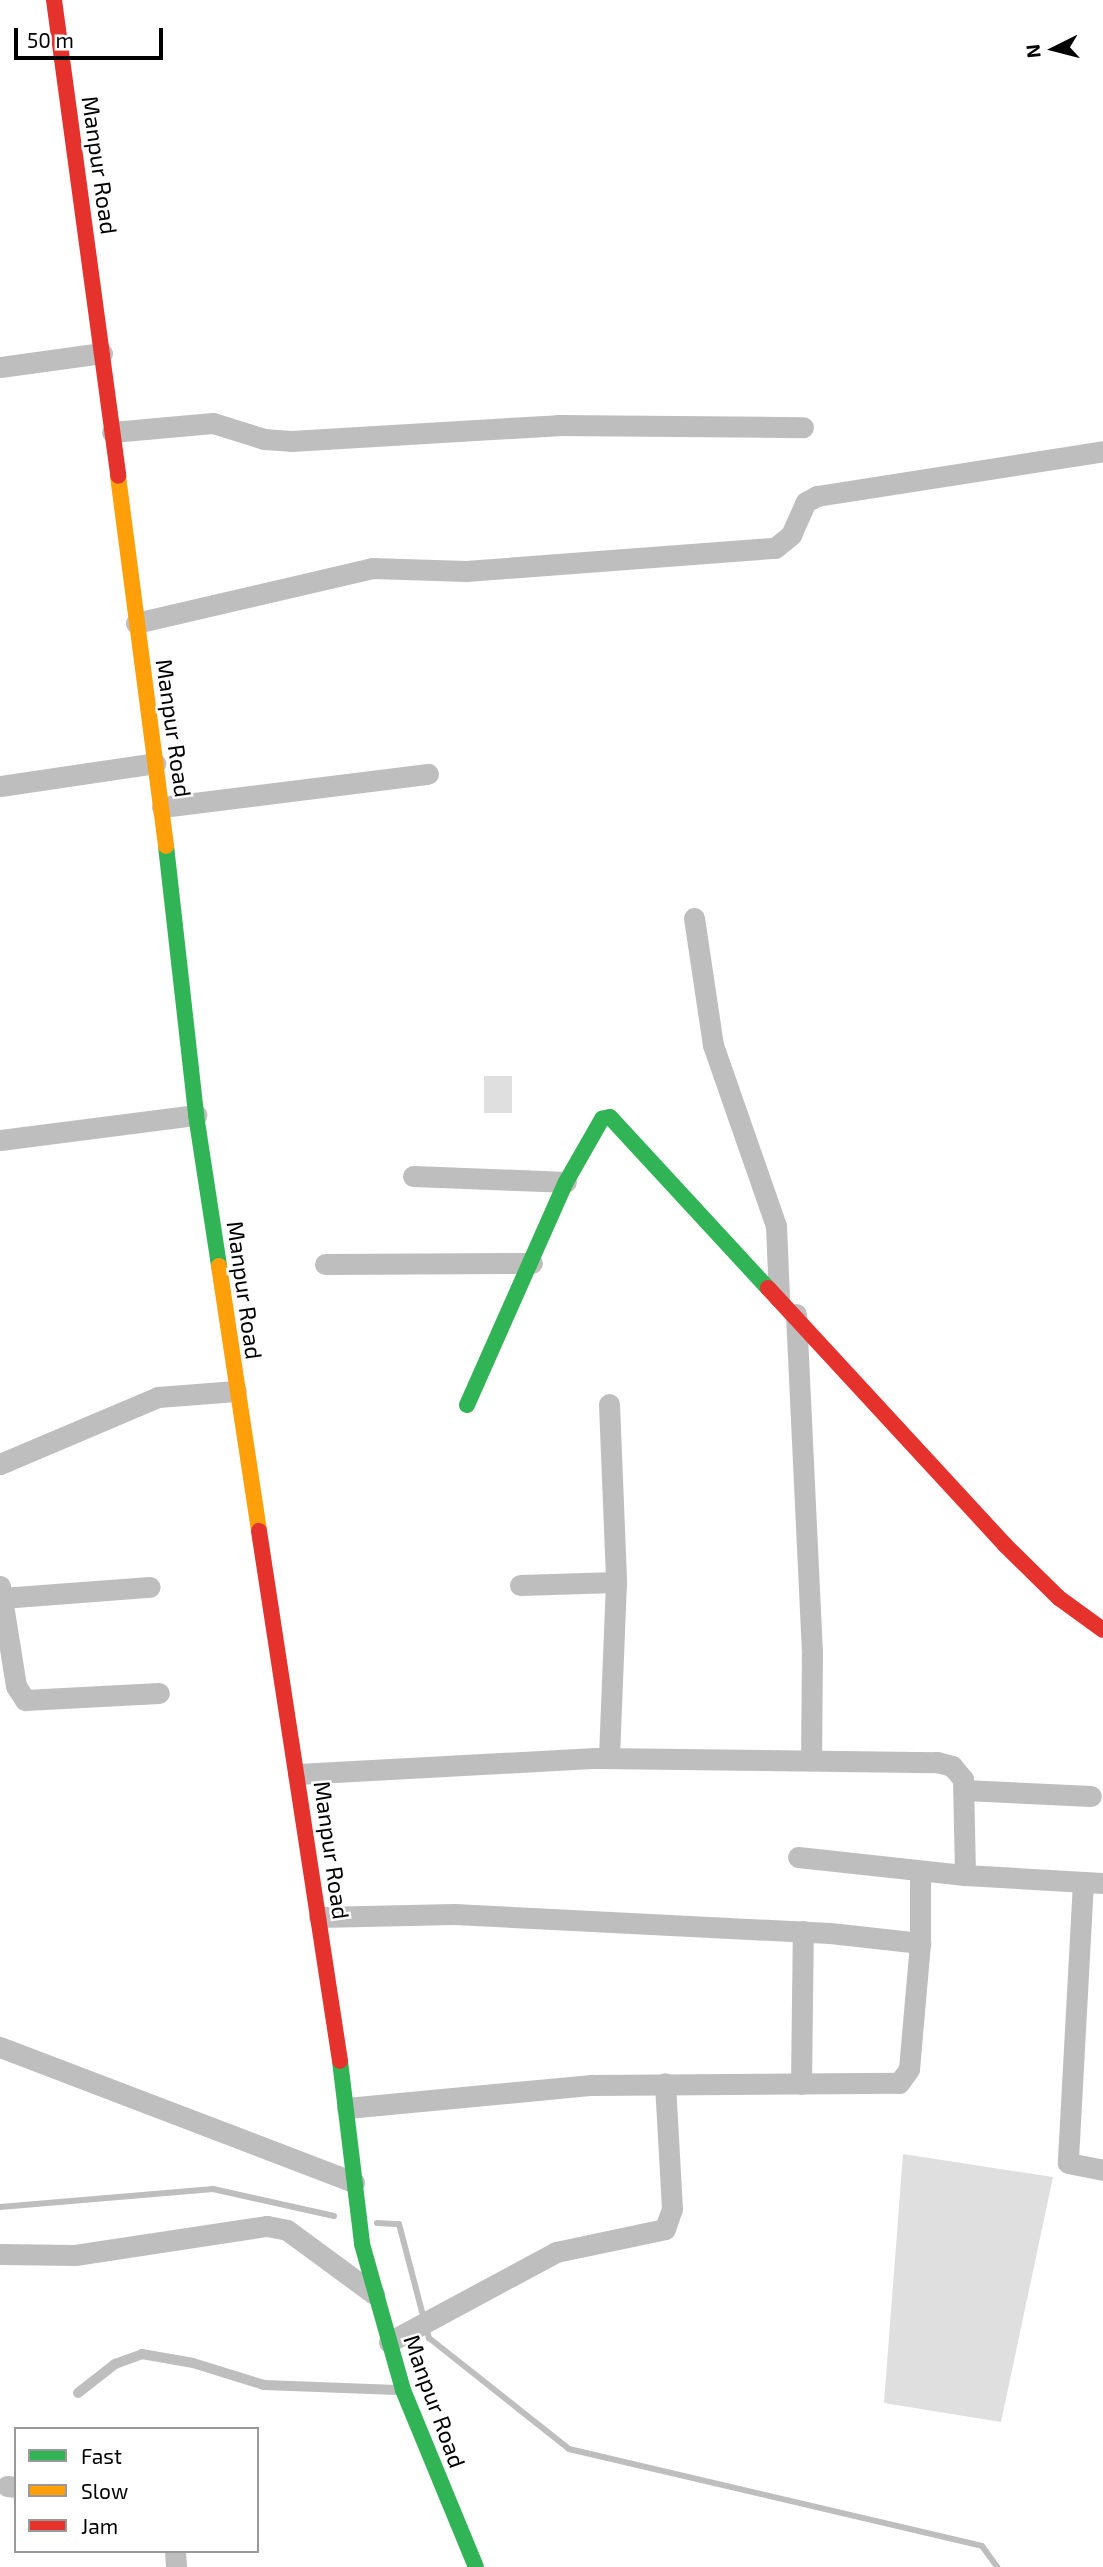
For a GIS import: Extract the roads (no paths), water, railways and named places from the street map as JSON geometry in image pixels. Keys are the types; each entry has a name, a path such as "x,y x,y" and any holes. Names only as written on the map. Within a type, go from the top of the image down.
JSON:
{"main road":[{"name":"Manpur Road","path":"54,0 162,807 196,1115 236,1391 298,1774 347,2108 354,2182 374,2294 397,2338 403,2390 476,2567"},
{"path":"467,1405 533,1263 566,1181 602,1119 614,1118 1005,1545 1059,1598 1103,1630"}],"street":[{"path":"0,367 102,353"},
{"path":"112,432 213,423 264,439 290,441 558,425 803,427"},
{"path":"136,623 372,568 466,571 775,548 791,535 806,502 817,496 1103,451"},
{"path":"0,786 155,763"},
{"path":"162,807 428,774"},
{"path":"694,918 713,1045 776,1226 779,1297"},
{"path":"0,1140 196,1115"},
{"path":"413,1176 566,1181"},
{"path":"325,1264 533,1263"},
{"path":"796,1314 812,1650 811,1758"},
{"path":"0,1464 158,1397 236,1391"},
{"path":"609,1404 616,1582 610,1758"},
{"path":"520,1585 616,1582"},
{"path":"150,1587 1,1592 16,1686 25,1700 159,1693"},
{"path":"298,1774 610,1758 811,1758 937,1762 958,1771 964,1790 964,1875"},
{"path":"964,1790 1091,1796"},
{"path":"798,1857 964,1875 1093,1882 1068,2162 1103,2170"},
{"path":"347,2108 592,2085 665,2082 891,2085 905,2079 920,1943 920,1871"},
{"path":"319,1917 454,1914 803,1931 920,1943"},
{"path":"801,2084 803,1931"},
{"path":"0,2047 354,2182"},
{"path":"397,2338 437,2319 556,2252 665,2229 672,2209 665,2082"},
{"path":"0,2254 75,2255 267,2226 288,2230 374,2294"}],"lane":[{"path":"78,2393 115,2364 142,2354 193,2363 264,2385 403,2390"}],"waterway":[{"path":"0,2207 213,2189 334,2216"},
{"path":"377,2223 399,2224 429,2338 569,2449 982,2546 997,2567"}]}
